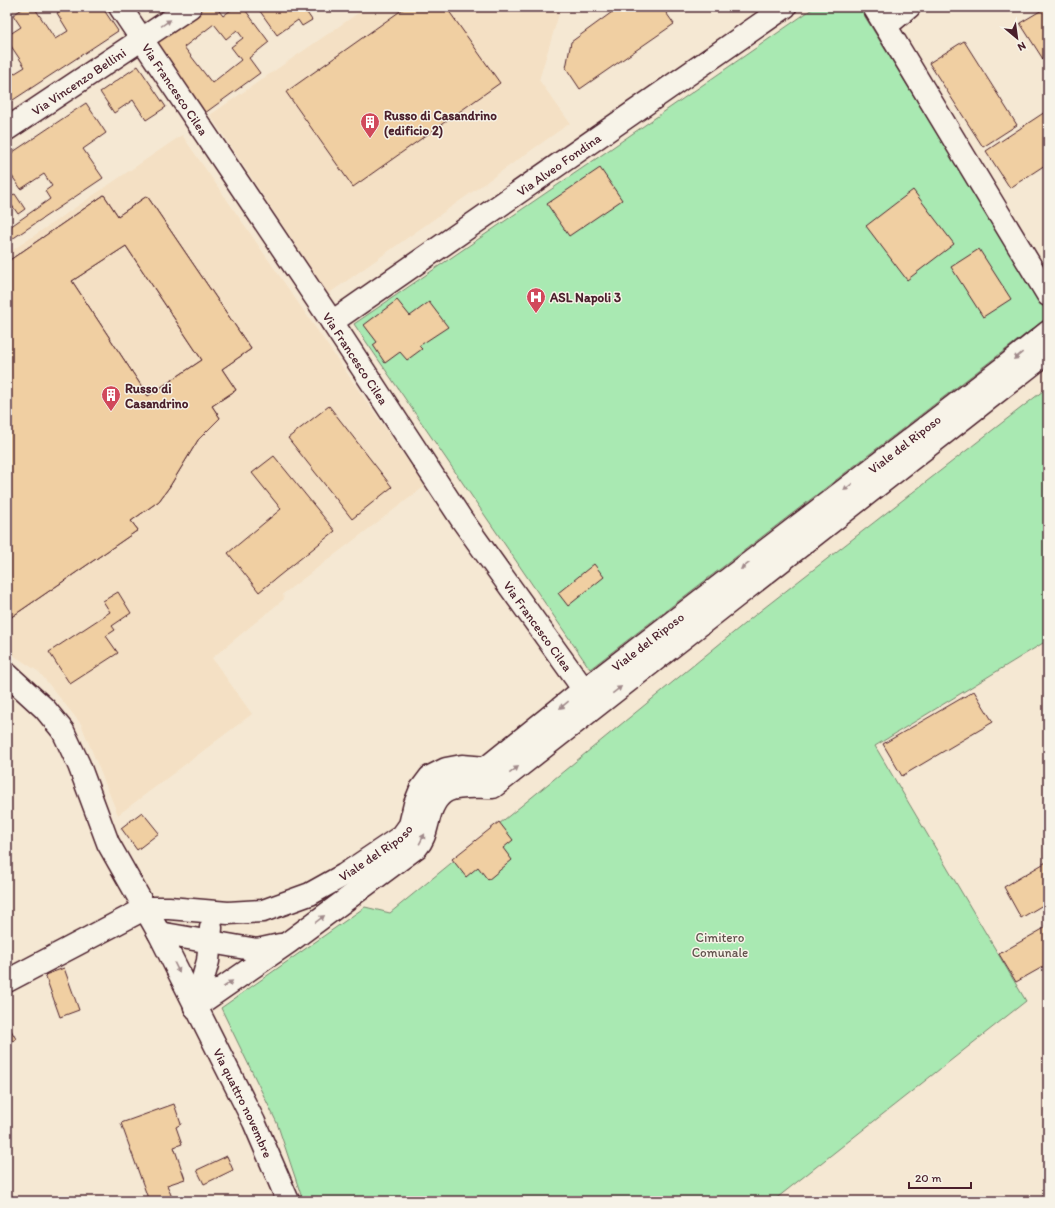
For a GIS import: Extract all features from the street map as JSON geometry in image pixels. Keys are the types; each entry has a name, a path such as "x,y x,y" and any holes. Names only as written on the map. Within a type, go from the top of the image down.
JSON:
{"street":[{"name":"Via Francesco Cilea","path":"120,7 332,322 462,520 597,706"},
{"name":"Via Vincenzo Bellini","path":"7,129 190,7"},
{"name":"Via Alveo Fondina","path":"332,322 785,7"},
{"path":"874,7 1048,295"},
{"path":"886,26 909,7"},
{"name":"Viale del Riposo","path":"146,908 169,908 228,913 263,911 310,894 344,875 402,836 410,825 415,804 421,789 430,777 446,769 462,766 486,768 584,689 1048,332"},
{"name":"Viale del Riposo","path":"196,1007 289,942 417,847 423,840 432,807 442,794 457,786 493,787 1048,352"},
{"path":"7,674 45,709 63,731 79,766 108,843 159,933"},
{"path":"7,981 146,908"},
{"path":"196,1007 208,961 212,933 208,911"},
{"name":"Viale del Riposo","path":"237,947 227,939 225,927 230,918 245,912"},
{"name":"Viale del Riposo","path":"159,933 257,950 289,942"},
{"name":"Via quattro novembre","path":"159,933 254,1122 288,1201"}],"shaded area":[{"path":"367,7 561,7 539,80 570,123 328,294 210,115"},
{"path":"182,135 425,486 283,594 284,599 212,658 252,714 118,815 81,724 39,672 7,651 7,254"}],"green space":[{"path":"815,7 859,7 1048,314 1048,317 590,669 354,324"},
{"name":"Cimitero Comunale","path":"1048,387 1048,640 875,746 1026,1001 773,1201 303,1201 277,1123 221,1008 365,907 390,913 755,615"}],"building":[{"path":"25,7 34,7 55,39 68,31 57,13 66,7 102,7 118,31 7,104 7,78 25,67 7,40 7,36 21,27 13,15"},
{"path":"199,7 216,7 223,16 235,7 243,7 269,42 249,58 260,73 205,113 153,41","holes":["214,24 226,39 237,30 243,38 231,47 241,60 212,83 184,47"]},
{"path":"257,7 303,7 312,20 302,26 298,20 277,35"},
{"name":"Russo di Casandrino (edificio 2)","path":"406,7 446,7 500,83 353,187 286,92"},
{"path":"619,7 662,7 674,24 580,89 566,68 571,42"},
{"path":"1048,7 1048,67 1020,23"},
{"path":"964,41 1017,125 983,147 929,63"},
{"path":"138,66 166,107 146,120 133,100 114,113 100,92"},
{"path":"86,103 106,133 83,149 103,178 12,239 7,229 50,199 45,191 52,186 44,174 21,189 7,169 7,156"},
{"path":"1048,110 1048,163 1010,188 986,151"},
{"path":"600,168 622,200 569,236 547,204"},
{"path":"913,190 954,244 907,280 866,226"},
{"path":"7,192 10,196 15,194 25,209 18,214 9,201 7,202"},
{"name":"Russo di Casandrino","path":"104,195 118,216 147,196 251,349 222,369 236,390 212,406 220,418 198,440 159,501 131,521 138,530 7,620 7,262","holes":["126,246 202,360 148,396 72,281"]},
{"name":"Russo di Casandrino","path":"104,195 118,216 147,196 251,349 222,369 236,390 212,406 220,418 198,440 159,501 131,521 138,530 7,620 7,262","holes":["126,246 202,360 148,396 72,281"]},
{"path":"979,249 1011,299 983,317 951,267"},
{"path":"397,300 410,316 429,302 448,327 419,346 422,349 407,360 400,352 385,363 373,345 377,342 364,325"},
{"path":"329,406 392,487 352,519 288,438"},
{"path":"274,456 335,531 259,592 228,553 281,509 252,473"},
{"path":"594,564 604,577 568,606 558,593"},
{"path":"118,592 131,613 112,626 115,630 106,636 118,653 70,684 49,652 110,612 103,601"},
{"path":"974,691 993,722 902,776 883,744"},
{"path":"142,812 159,833 137,850 121,828"},
{"path":"499,822 513,840 503,848 512,860 488,880 478,867 466,877 452,859"},
{"path":"1048,861 1048,902 1021,918 1004,887"},
{"path":"1048,926 1048,964 1016,982 999,954"},
{"path":"64,968 79,1010 60,1017 45,975"},
{"path":"7,1023 16,1039 7,1044"},
{"path":"174,1104 181,1124 176,1127 182,1144 174,1147 185,1179 167,1185 173,1200 149,1201 121,1123"},
{"path":"227,1156 233,1170 204,1184 197,1170"}],"place":[{"name":"Russo di Casandrino (edificio 2)","path":"370,139"},
{"name":"ASL Napoli 3","path":"536,314"},
{"name":"Russo di Casandrino","path":"111,412"}]}
